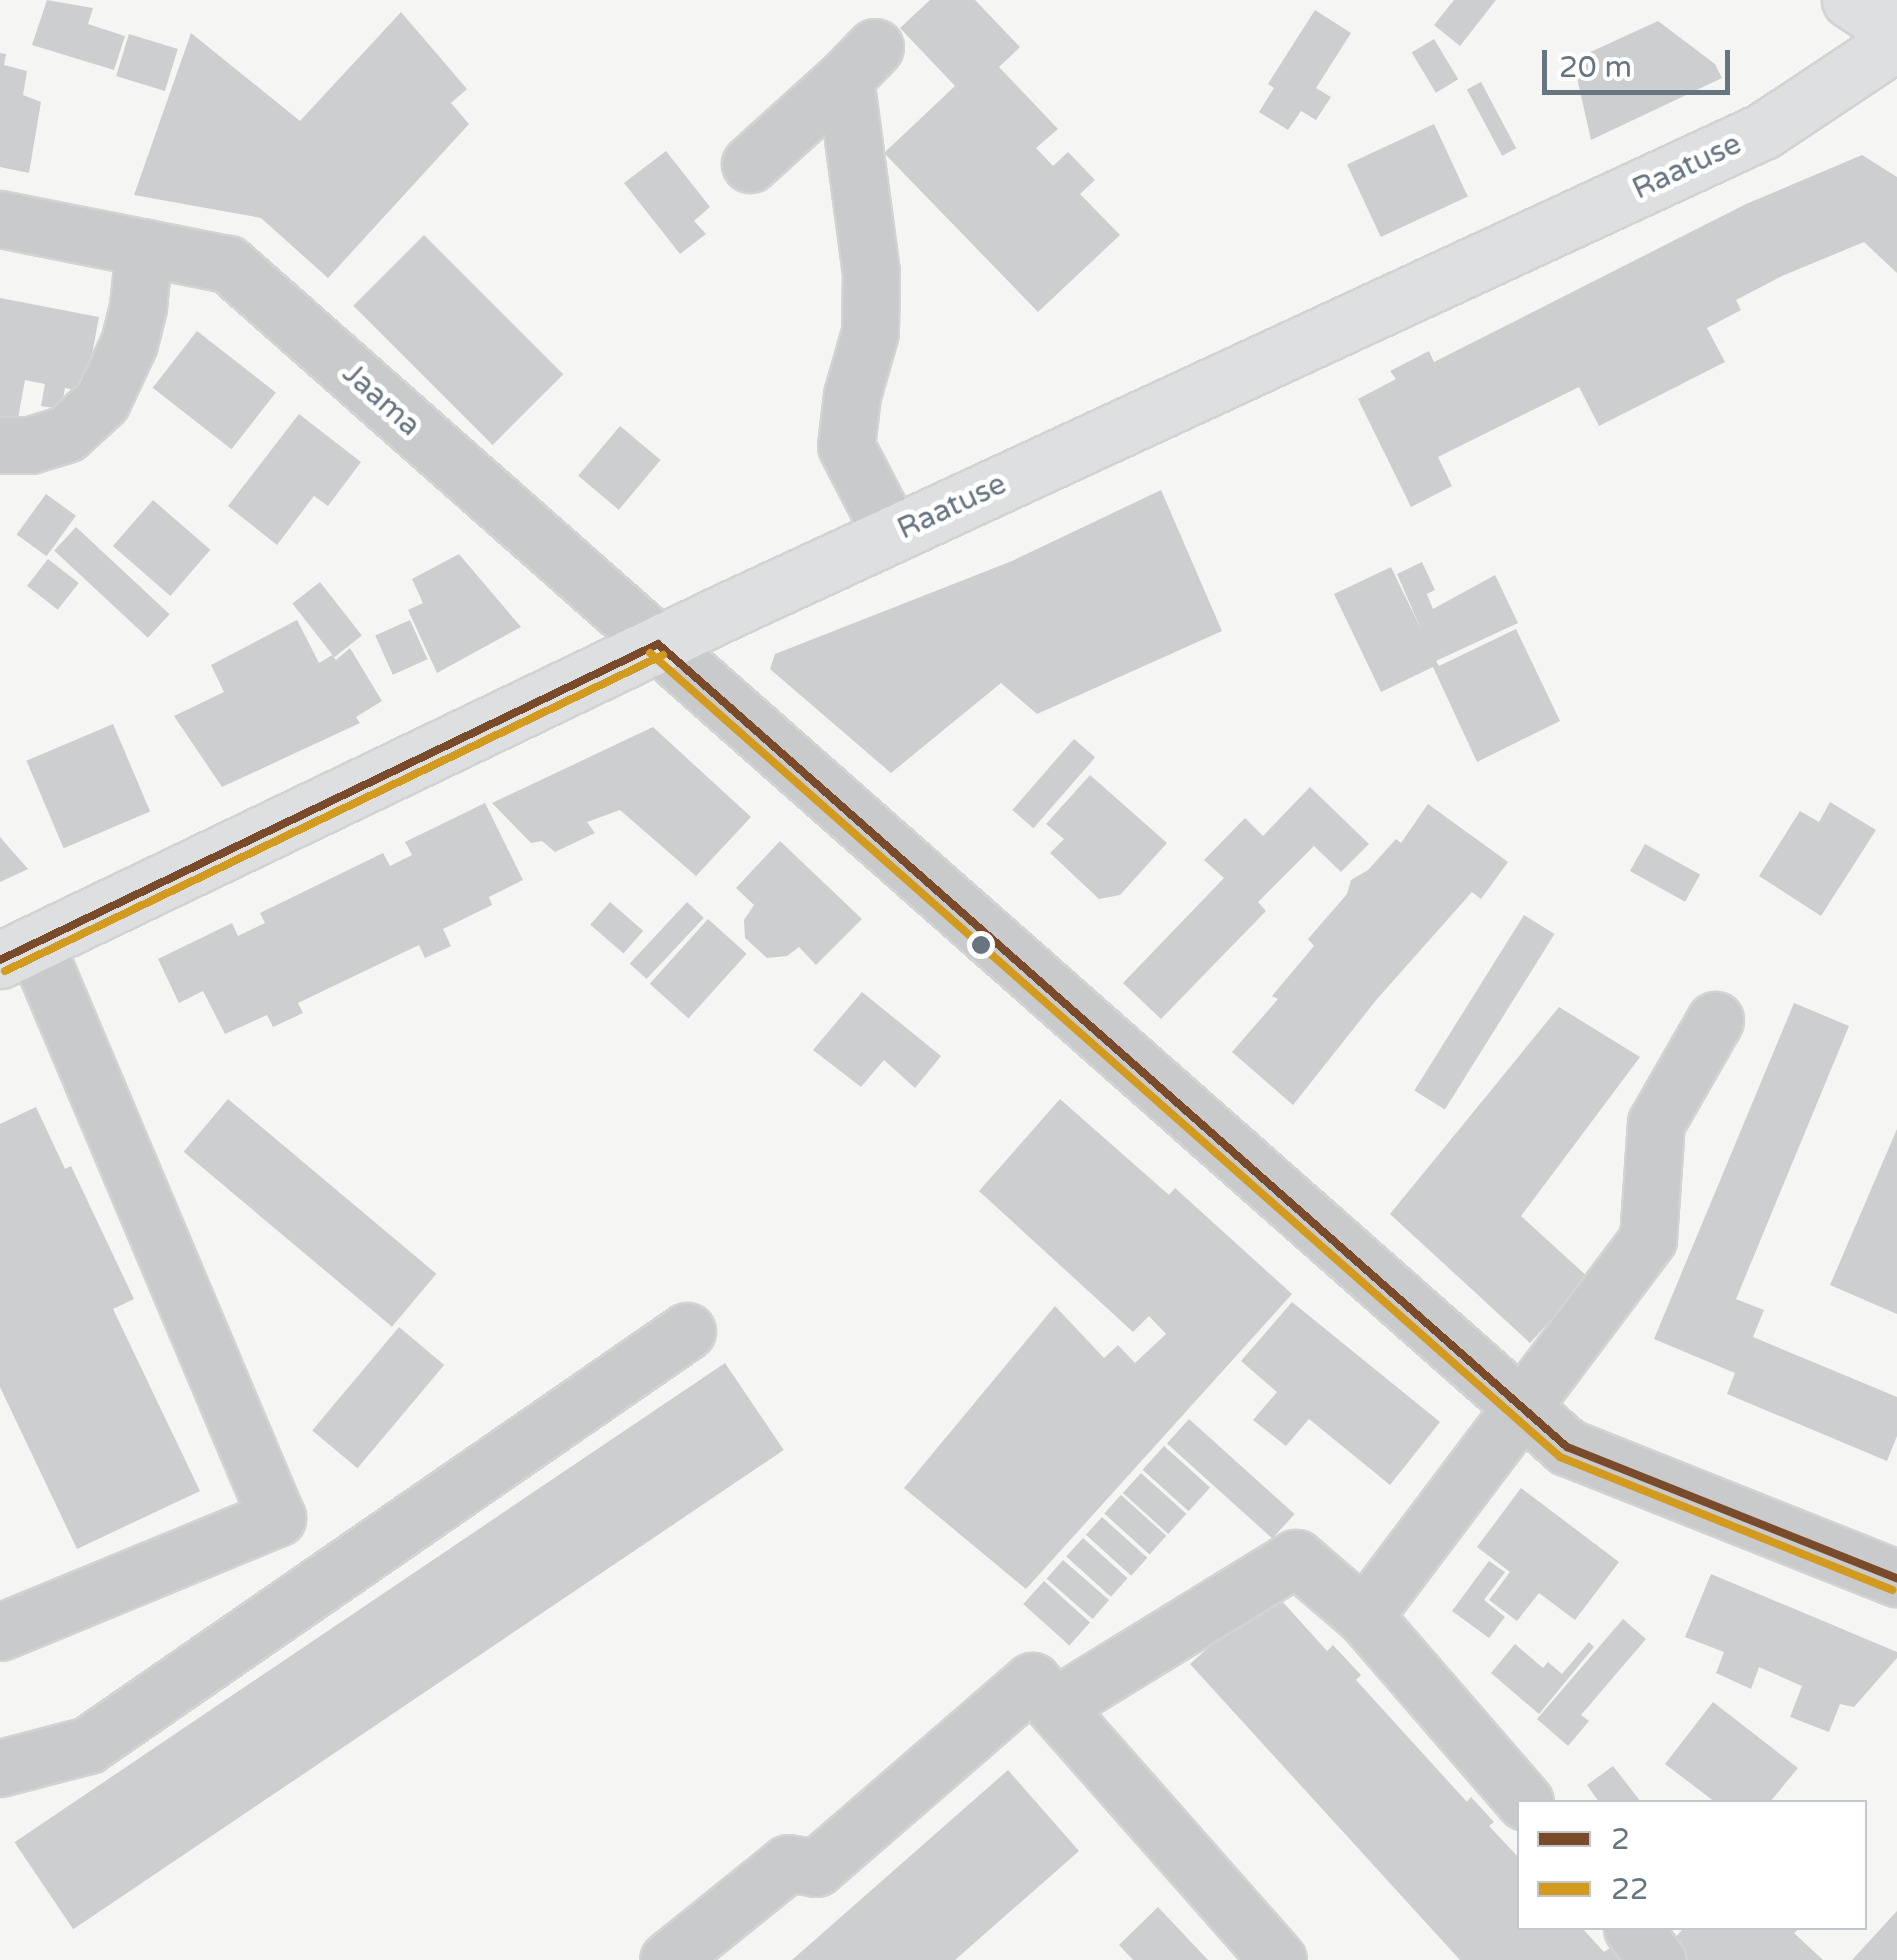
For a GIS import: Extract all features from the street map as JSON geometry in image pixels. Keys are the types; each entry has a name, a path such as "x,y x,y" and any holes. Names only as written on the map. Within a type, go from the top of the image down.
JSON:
{"main road":[{"path":"1850,0 1897,31"},
{"name":"Raatuse","path":"17,952 658,644 1763,132 1897,42"}],"street":[{"path":"750,164 860,63 871,272 870,332 852,395 846,446 892,535"},
{"name":"Jaama","path":"0,219 228,264 1567,1447 1897,1578"},
{"path":"0,444 30,444 66,434 102,401 129,342 138,307 144,247"},
{"path":"0,1632 277,1518 17,952"},
{"path":"1364,1616 1648,1239 1656,1123 1714,1020"},
{"path":"0,1768 88,1745 687,1331"},
{"path":"1054,1706 1296,1558 1364,1616 1523,1800"},
{"path":"668,1960 788,1864 816,1868 1032,1681 1278,1960"},
{"path":"1634,1930 1656,1960"}],"building":[{"path":"47,0 93,8 88,24 125,36 114,70 32,45"},
{"path":"930,0 975,0 1020,47 999,67 1058,129 1036,148 1053,166 1068,152 1095,180 1080,194 1120,235 1038,312 884,153 955,86 900,28"},
{"path":"1454,0 1496,0 1460,46 1434,25"},
{"path":"1315,10 1351,33 1316,88 1331,97 1316,120 1301,111 1288,130 1259,112 1274,88 1268,84"},
{"path":"401,12 467,89 451,103 469,124 328,278 261,218 134,195 191,33 300,121"},
{"path":"1658,21 1715,64 1722,78 1591,140 1573,60"},
{"path":"129,34 178,49 165,91 116,76"},
{"path":"1434,39 1458,79 1436,93 1412,52"},
{"path":"0,53 6,54 4,65 27,71 23,95 41,102 29,173 0,167"},
{"path":"1481,82 1516,148 1502,156 1467,90"},
{"path":"1434,124 1468,197 1381,237 1347,165"},
{"path":"666,151 710,207 694,221 706,234 680,254 624,183"},
{"path":"1862,155 1897,177 1897,273 1864,242 1782,276 1736,300 1741,310 1707,328 1725,362 1599,426 1579,387 1438,457 1452,486 1411,507 1358,399 1396,379 1390,371 1429,351 1434,362 1746,204"},
{"path":"424,235 563,374 493,445 353,306"},
{"path":"0,298 99,317 85,392 65,388 61,409 41,406 45,384 25,380 17,424 0,420"},
{"path":"197,331 276,393 231,449 153,388"},
{"path":"299,414 361,462 328,506 314,496 277,545 228,506"},
{"path":"620,426 661,460 619,510 578,476"},
{"path":"1161,490 1222,631 1037,714 1001,683 891,773 770,669 775,654 1012,561"},
{"path":"46,494 76,516 47,556 17,534"},
{"path":"153,500 210,550 170,596 113,546"},
{"path":"76,527 170,614 148,638 54,550"},
{"path":"459,554 521,627 437,673 408,610 423,603 412,579"},
{"path":"48,559 79,583 58,610 27,586"},
{"path":"1422,562 1435,590 1427,594 1433,609 1495,575 1518,623 1436,661 1439,666 1516,629 1560,721 1477,762 1433,667 1381,692 1334,594 1391,567 1421,629 1397,574"},
{"path":"320,582 362,636 334,657 292,604"},
{"path":"297,620 319,663 332,655 336,660 350,648 382,701 356,717 360,723 222,787 174,716 224,692 211,665"},
{"path":"410,620 427,659 393,675 375,635"},
{"path":"113,724 150,811 64,848 26,761"},
{"path":"653,727 751,817 696,876 620,810 587,822 595,833 555,852 542,841 531,843 492,803"},
{"path":"1074,739 1095,757 1033,828 1012,810"},
{"path":"1090,775 1167,843 1120,895 1099,899 1050,853 1064,839 1046,824"},
{"path":"1310,787 1369,844 1341,872 1314,846 1258,902 1266,911 1161,1019 1123,983 1224,878 1204,860 1245,818 1263,836"},
{"path":"1830,802 1876,830 1821,916 1759,876 1800,811 1819,822"},
{"path":"485,803 523,880 489,897 492,905 443,929 451,946 425,958 419,945 298,1003 303,1013 273,1027 267,1015 225,1034 203,991 179,1003 158,959 232,923 238,936 265,923 260,913 383,853 390,866 412,855 405,842"},
{"path":"1428,804 1508,862 1481,899 1472,892 1377,999 1293,1105 1232,1052 1278,999 1272,996 1314,946 1308,939 1347,894 1351,880 1368,870 1396,839 1401,843"},
{"path":"0,837 28,869 0,882"},
{"path":"780,841 862,919 816,965 799,947 787,956 767,958 745,938 744,920 754,905 736,888"},
{"path":"1645,844 1700,875 1685,902 1630,871"},
{"path":"610,902 643,931 624,954 590,925"},
{"path":"687,902 704,918 647,979 630,963"},
{"path":"1524,915 1555,934 1445,1110 1414,1091"},
{"path":"708,919 747,954 688,1018 650,984"},
{"path":"862,992 941,1056 915,1088 884,1060 861,1087 813,1050"},
{"path":"1794,1003 1849,1026 1736,1299 1764,1310 1753,1337 1897,1397 1897,1436 1887,1461 1727,1394 1735,1373 1654,1339"},
{"path":"1559,1007 1640,1057 1521,1216 1589,1278 1530,1343 1390,1214"},
{"path":"228,1099 436,1274 392,1327 184,1152"},
{"path":"1060,1099 1169,1195 1175,1188 1292,1294 1026,1589 904,1488 1055,1306 1104,1358 1118,1345 1135,1363 1166,1334 1149,1316 1133,1332 979,1191"},
{"path":"36,1107 65,1169 71,1166 134,1299 113,1309 200,1491 77,1549 0,1387 0,1124"},
{"path":"1897,1129 1897,1314 1830,1285"},
{"path":"1292,1302 1440,1422 1390,1485 1309,1419 1286,1446 1253,1420 1277,1392 1241,1361"},
{"path":"399,1327 444,1365 357,1468 312,1430"},
{"path":"725,1363 784,1450 73,1929 15,1842"},
{"path":"1189,1419 1295,1514 1272,1539 1167,1444"},
{"path":"1164,1446 1210,1487 1189,1511 1143,1470"},
{"path":"1141,1473 1186,1514 1168,1534 1123,1493"},
{"path":"1521,1488 1619,1562 1575,1620 1539,1593 1517,1621 1489,1600 1510,1572 1477,1547"},
{"path":"1121,1495 1166,1536 1150,1554 1104,1514"},
{"path":"1102,1517 1147,1558 1131,1576 1086,1535"},
{"path":"1083,1538 1128,1578 1111,1597 1066,1557"},
{"path":"1063,1560 1109,1600 1093,1619 1047,1579"},
{"path":"1489,1561 1505,1572 1484,1600 1505,1617 1489,1638 1452,1611"},
{"path":"1711,1574 1897,1652 1897,1658 1854,1707 1840,1704 1829,1732 1790,1717 1802,1686 1759,1667 1751,1689 1716,1673 1724,1652 1685,1637"},
{"path":"1044,1581 1090,1622 1069,1646 1023,1604"},
{"path":"1272,1590 1327,1651 1333,1645 1361,1675 1356,1680 1467,1802 1471,1797 1494,1822 1489,1826 1517,1856 1517,1930 1584,1930 1604,1952 1610,1948 1621,1960 1460,1960 1190,1664"},
{"path":"1623,1619 1646,1639 1581,1715 1589,1721 1568,1746 1537,1719"},
{"path":"1589,1642 1594,1647 1539,1714 1491,1673 1515,1644 1543,1668 1548,1662 1562,1674"},
{"path":"1713,1702 1798,1768 1772,1800 1712,1800 1665,1764"},
{"path":"1613,1766 1639,1800 1598,1800 1587,1785"},
{"path":"1008,1770 1079,1851 955,1960 792,1960"},
{"path":"1158,1907 1208,1960 1133,1960 1119,1945"},
{"path":"1897,1911 1897,1960 1852,1960"},
{"path":"1682,1930 1797,1930 1794,1933 1823,1960 1681,1960 1666,1947"}],"transit line":[{"name":"2","path":"658,644 1567,1447 1897,1578"},
{"name":"2","path":"0,960 658,644"},
{"name":"22","path":"650,653 1560,1457 1892,1590"},
{"name":"22","path":"5,971 663,655"}]}
